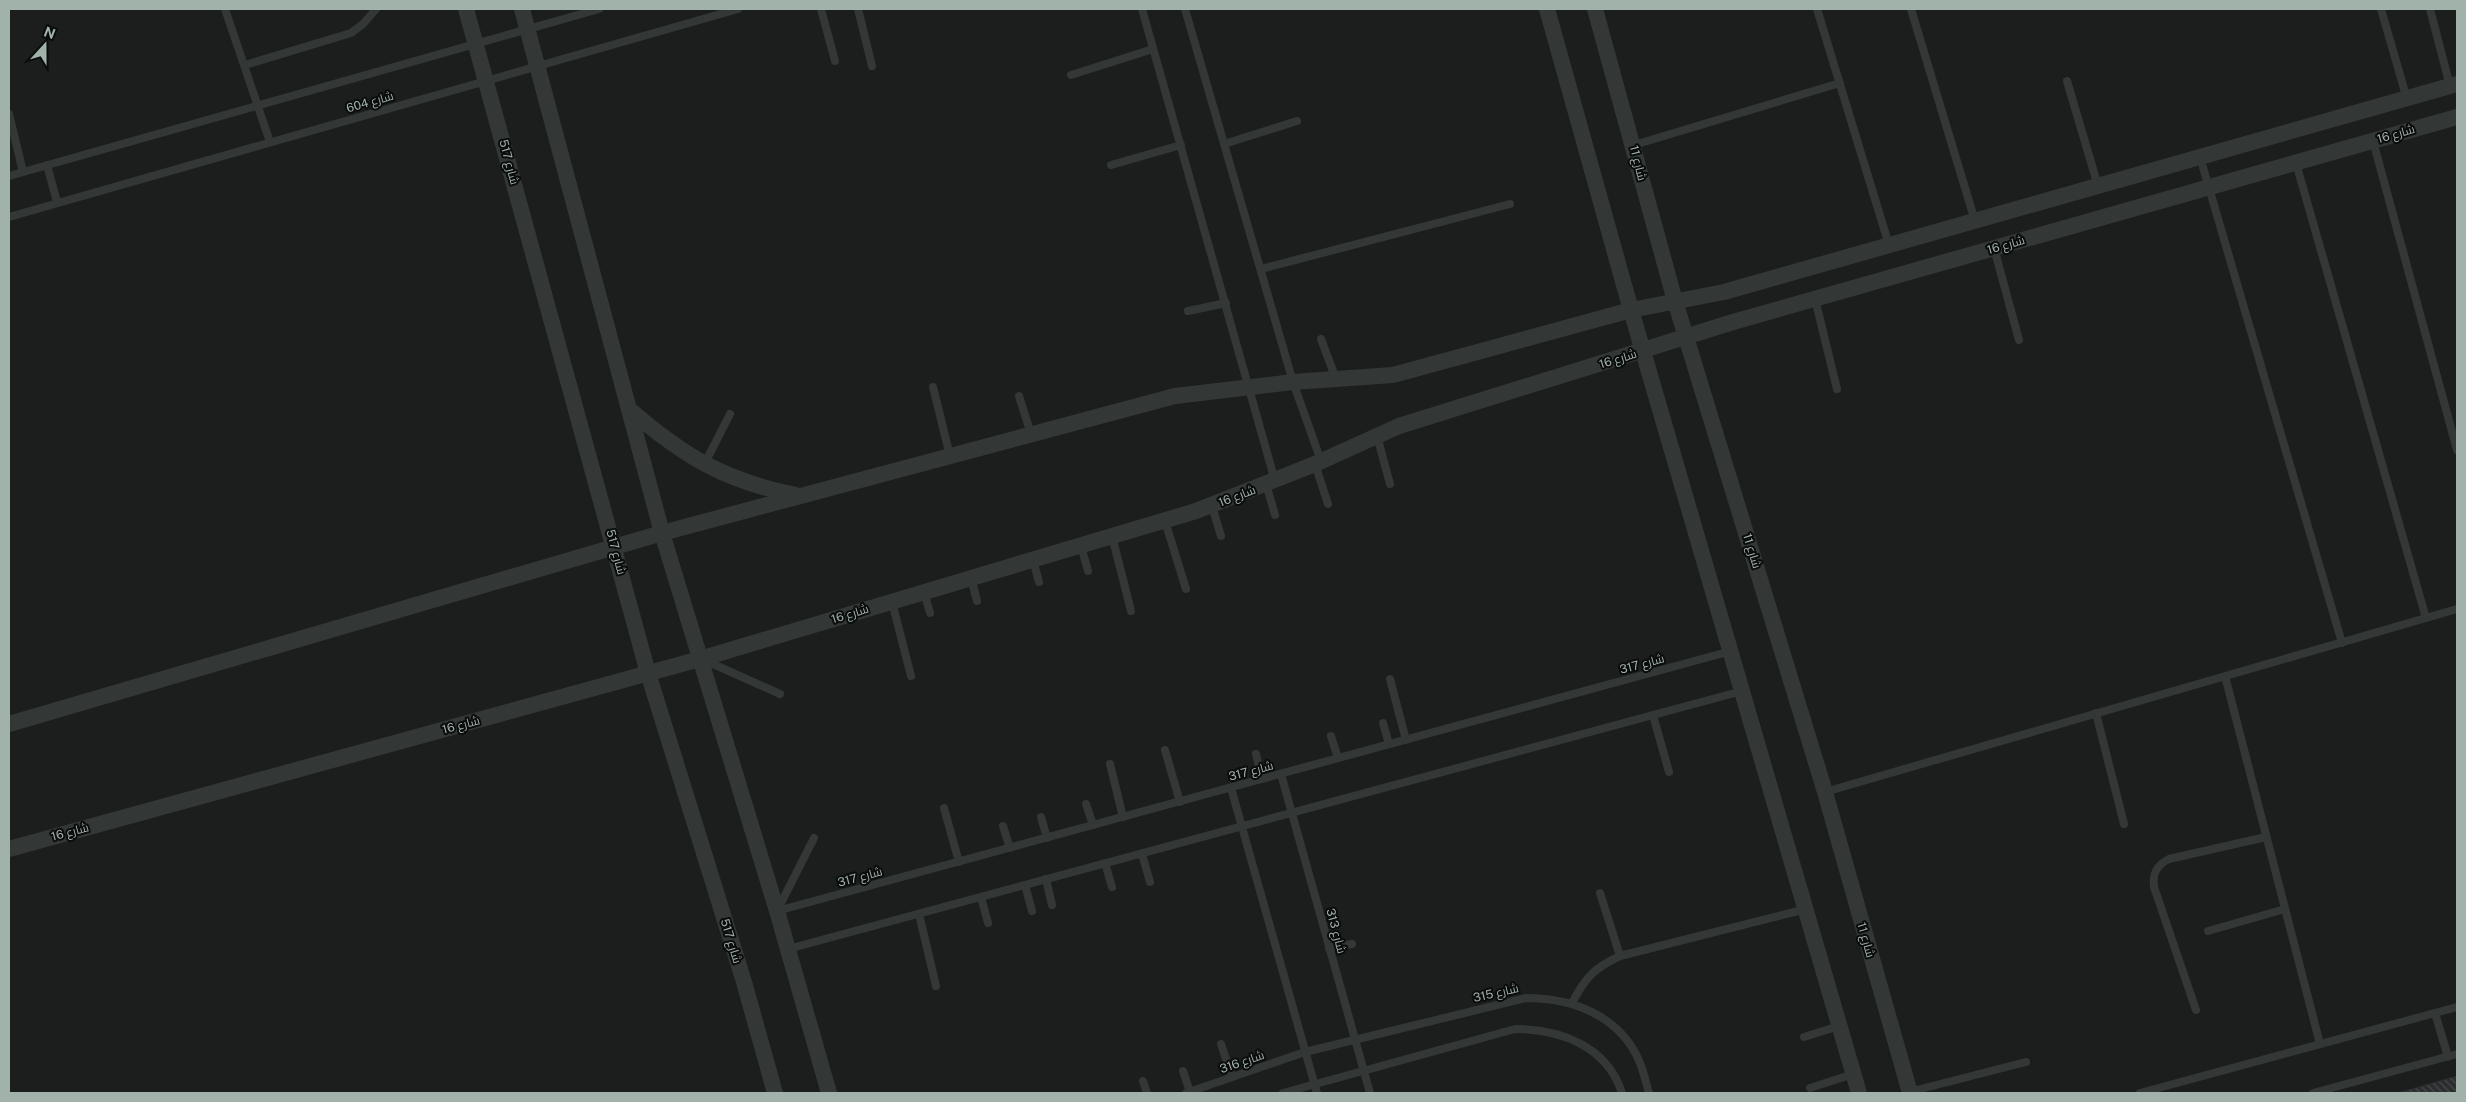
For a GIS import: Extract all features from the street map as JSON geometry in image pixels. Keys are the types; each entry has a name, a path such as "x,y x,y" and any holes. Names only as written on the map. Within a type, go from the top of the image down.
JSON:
{"street":[{"name":"شارع 517","path":"466,9 648,673 744,982 775,1093"},
{"path":"522,9 662,533 777,911 829,1093"},
{"path":"1547,9 1631,310 1858,1093"},
{"name":"شارع 11","path":"1595,9 1634,145 1675,301 1825,792 1909,1092"},
{"path":"9,724 662,533 1174,396 1293,382 1393,376 1631,310 1724,292 2454,85"},
{"name":"شارع 16","path":"9,849 700,659 1081,546 1212,506 1271,483 1399,426 1815,299 2457,117"},
{"path":"629,409 665,440 704,465 743,482 801,496"}],"lane":[{"path":"225,9 246,65 270,142"},
{"path":"246,65 350,34 363,24 376,9"},
{"path":"9,176 599,9"},
{"name":"شارع 604","path":"9,217 738,9"},
{"path":"821,9 835,61"},
{"path":"858,9 872,66"},
{"path":"1142,9 1250,386 1271,483 1275,515"},
{"path":"1185,9 1318,462 1328,504"},
{"path":"1817,9 1888,245"},
{"path":"1911,9 1976,221"},
{"path":"2381,9 2407,99"},
{"path":"2430,9 2454,85"},
{"path":"1071,75 1153,49"},
{"path":"2067,81 2098,186"},
{"path":"1634,145 1840,83"},
{"path":"9,114 23,172"},
{"path":"1224,144 1297,121"},
{"path":"2373,141 2457,450"},
{"path":"1111,165 1181,145"},
{"path":"2200,157 2342,643"},
{"path":"2296,163 2426,618"},
{"path":"47,165 57,202"},
{"path":"1261,269 1510,204"},
{"path":"1994,248 2018,340"},
{"path":"1815,299 1837,389"},
{"path":"1188,311 1226,303"},
{"path":"1321,339 1336,379"},
{"path":"933,387 950,456"},
{"path":"1020,396 1031,434"},
{"path":"704,465 730,414"},
{"path":"1377,436 1390,484"},
{"path":"1212,506 1221,536"},
{"path":"1165,520 1186,589"},
{"path":"1112,536 1131,611"},
{"path":"1081,546 1088,571"},
{"path":"1033,560 1039,582"},
{"path":"971,578 977,601"},
{"path":"924,592 930,613"},
{"path":"892,602 911,676"},
{"path":"1825,792 2457,609"},
{"name":"شارع 317","path":"777,911 1731,651"},
{"path":"700,659 780,694"},
{"path":"2225,676 2320,1044"},
{"path":"1390,679 1406,740"},
{"path":"788,949 1743,691"},
{"path":"2096,714 2124,824"},
{"path":"1653,715 1669,772"},
{"path":"1383,722 1389,744"},
{"path":"1331,736 1338,758"},
{"path":"1165,750 1180,802"},
{"path":"1256,754 1262,779"},
{"path":"1110,764 1123,817"},
{"name":"شارع 313","path":"1281,774 1370,1093"},
{"path":"1231,788 1317,1093"},
{"path":"1086,804 1093,825"},
{"path":"944,808 959,862"},
{"path":"1041,818 1047,838"},
{"path":"1003,826 1010,848"},
{"path":"2196,1010 2154,887 2154,873 2163,862 2169,859 2266,837"},
{"path":"777,911 814,838"},
{"path":"1142,854 1150,882"},
{"path":"1105,864 1112,887"},
{"path":"1046,879 1052,905"},
{"path":"1025,885 1032,911"},
{"path":"1600,893 1620,956"},
{"path":"981,897 988,923"},
{"path":"1572,1003 1583,982 1599,966 1620,956 1806,909"},
{"path":"2208,931 2285,910"},
{"path":"919,914 936,986"},
{"path":"1329,948 1352,944"},
{"name":"شارع 315","path":"1305,1052 1526,998 1549,998 1572,1003 1600,1017 1612,1026 1628,1042 1640,1062 1649,1093"},
{"path":"2140,1093 2457,1007"},
{"path":"2436,1013 2448,1057"},
{"path":"1804,1037 1839,1026"},
{"path":"1283,1093 1516,1029 1541,1029 1566,1035 1588,1048 1606,1065 1622,1093"},
{"path":"1221,1044 1232,1077"},
{"name":"شارع 316","path":"1188,1092 1305,1052"},
{"path":"2313,1093 2457,1054"},
{"path":"1909,1092 2026,1062"},
{"path":"1183,1070 1188,1092"},
{"path":"1810,1088 1853,1074"},
{"path":"1143,1081 1147,1093"}],"shaded area":[{"path":"9,9 2457,9 2457,1093 9,1093"}],"building":[{"path":"2457,1076 2457,1093 2398,1093"}]}
